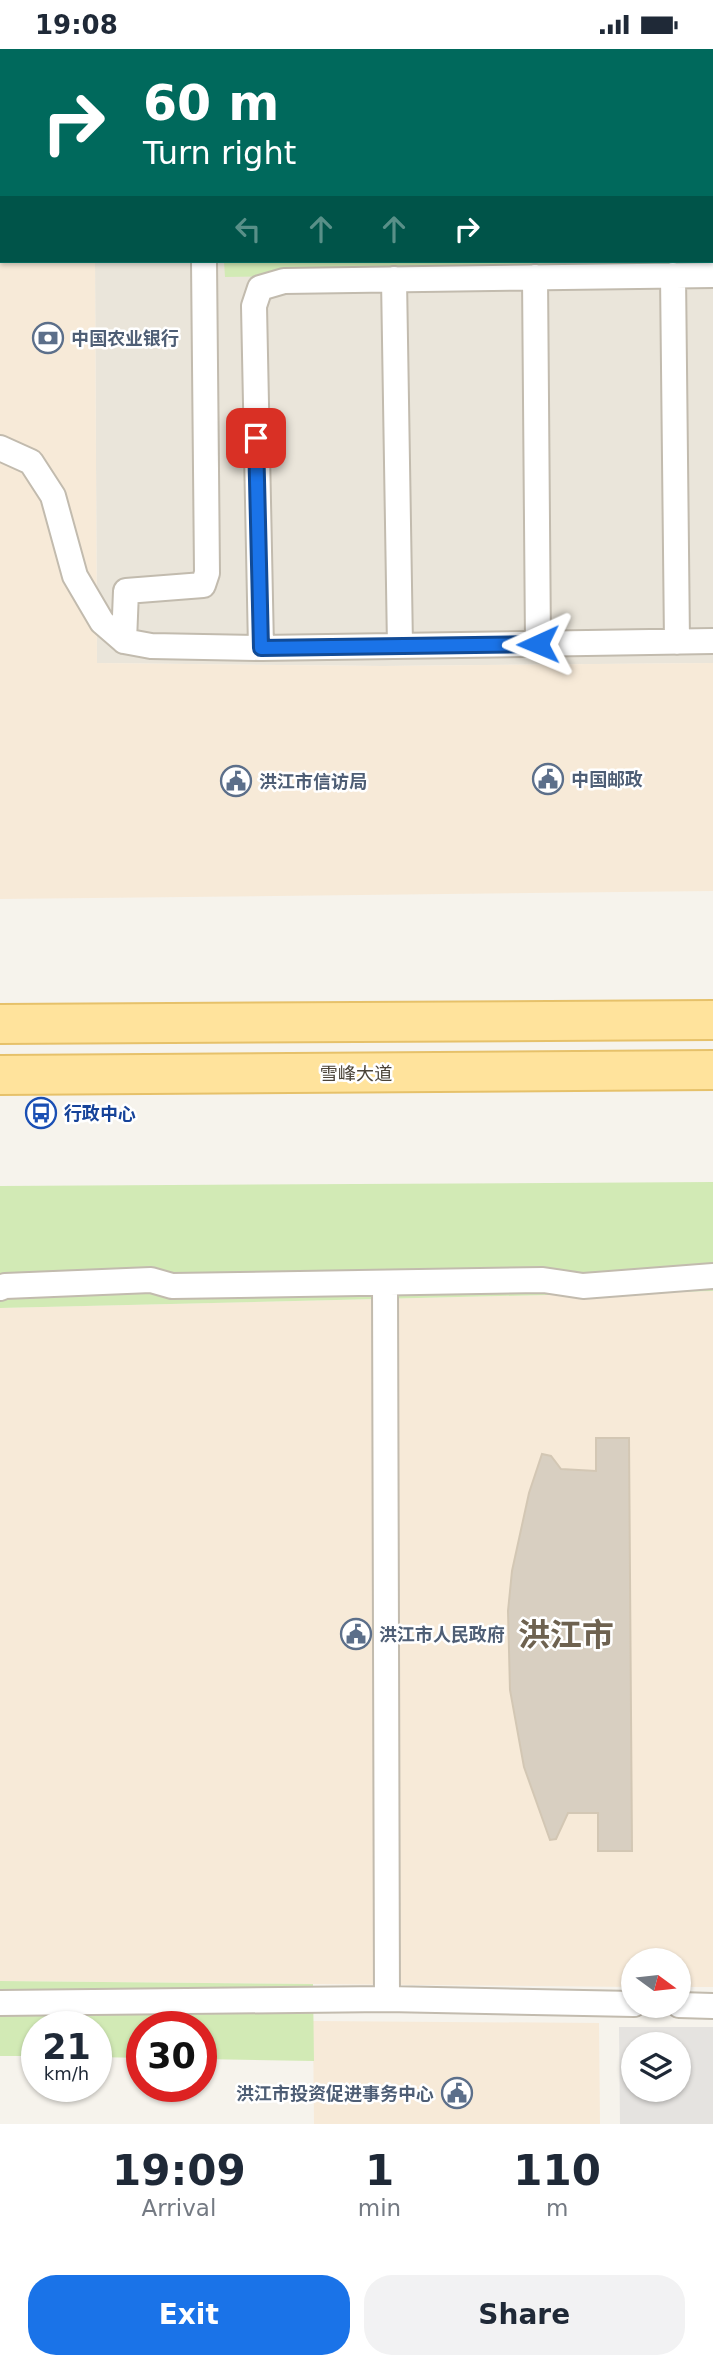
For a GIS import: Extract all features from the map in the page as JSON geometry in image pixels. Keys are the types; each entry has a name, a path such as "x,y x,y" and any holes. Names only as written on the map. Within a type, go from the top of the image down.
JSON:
{"main road":[{"path":"0,1024 713,1020"},
{"name":"雪峰大道","path":"0,1075 713,1070"}],"street":[{"path":"124,641 126,590 203,585 207,573 204,263"},
{"path":"673,275 677,642"},
{"path":"261,648 254,306 260,288 284,281 713,275"},
{"path":"535,277 538,644"},
{"path":"394,279 400,646"},
{"path":"0,448 31,462 53,496 75,576 102,622 124,641 151,646 261,648 713,641"},
{"path":"0,1288 151,1280 172,1286 544,1280 583,1286 713,1276"},
{"path":"385,1284 387,1999"},
{"path":"0,2003 387,1999 621,2004"},
{"path":"691,2005 713,2006"}],"shaded area":[{"path":"0,263 95,263 97,663 383,666 713,663 713,891 0,899"},
{"path":"95,263 713,263 713,663 383,666 97,663"},
{"name":"洪江市人民政府","path":"713,1291 713,1987 691,1987 691,1948 621,1948 621,1987 0,1981 0,1308"},
{"name":"洪江市投资促进事务中心","path":"313,2021 599,2023 600,2124 314,2124"},
{"path":"619,2027 713,2027 713,2124 620,2124"}],"green space":[{"path":"224,263 713,263 713,269 225,277"},
{"path":"713,1182 713,1291 0,1308 0,1186"},
{"path":"0,1981 313,1984 314,2061 217,2059 217,2011 126,2011 126,2058 112,2057 112,2011 21,2011 21,2056 0,2056"}],"building":[{"path":"596,1438 629,1438 632,1851 598,1851 598,1813 568,1813 556,1839 550,1840 524,1767 510,1690 508,1611 512,1571 529,1493 542,1454 551,1456 561,1469 596,1471"}],"place":[{"name":"中国农业银行","path":"48,338"},
{"name":"中国邮政","path":"548,779"},
{"name":"洪江市信访局","path":"236,781"},
{"name":"行政中心","path":"41,1113"},
{"name":"洪江市人民政府","path":"356,1634"},
{"name":"洪江市投资促进事务中心","path":"457,2093"}],"district":[{"name":"洪江市","path":"566,1635"}],"route":[{"path":"256,438 261,648 538,644"}]}
